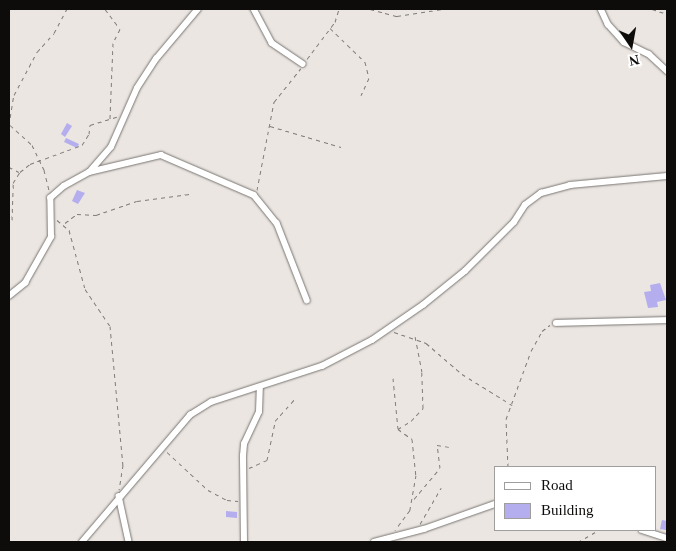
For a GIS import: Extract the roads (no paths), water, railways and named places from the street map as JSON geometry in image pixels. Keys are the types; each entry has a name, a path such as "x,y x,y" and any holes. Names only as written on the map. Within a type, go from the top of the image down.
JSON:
{"street":[{"path":"89,172 111,147 128,110 156,59 198,9"},
{"path":"254,9 272,43 303,64"},
{"path":"601,9 615,33 649,54 667,71"},
{"path":"9,296 25,283 51,237 50,198 64,186 89,172 143,156 167,155 254,195 276,223 307,300"},
{"path":"82,542 119,496 198,410 211,402 260,388 330,363 386,330 465,271 514,222 525,205 541,193 570,184 667,176"},
{"path":"556,323 667,320"},
{"path":"244,542 244,444 259,412 260,388"},
{"path":"119,496 129,542"},
{"path":"374,542 413,532 493,505"},
{"path":"645,531 667,538"}]}
